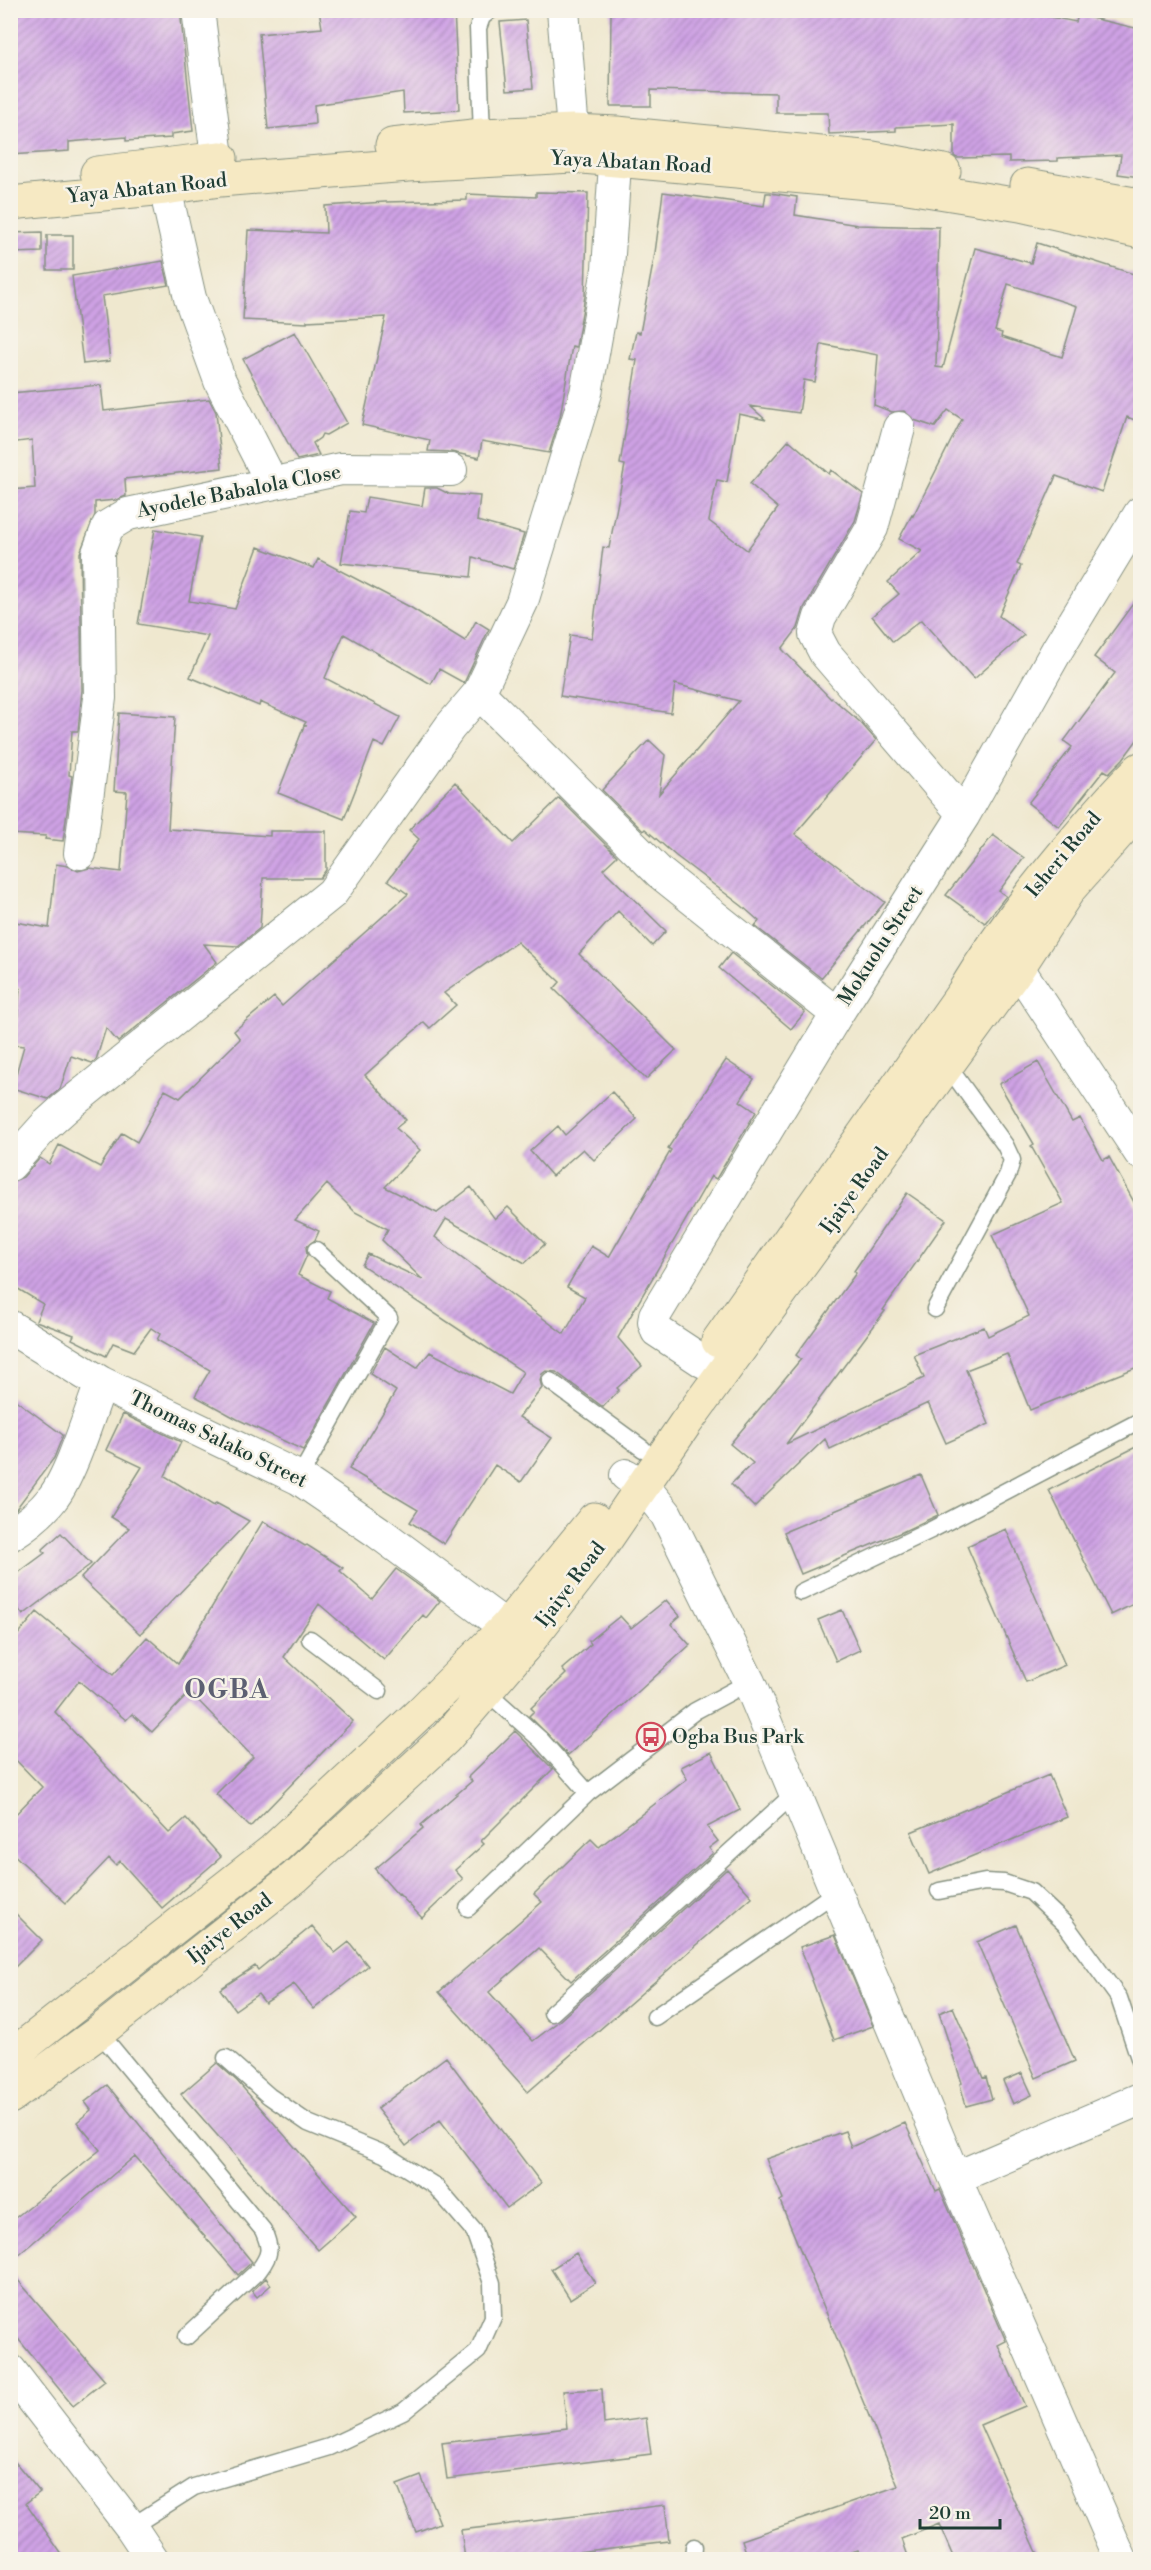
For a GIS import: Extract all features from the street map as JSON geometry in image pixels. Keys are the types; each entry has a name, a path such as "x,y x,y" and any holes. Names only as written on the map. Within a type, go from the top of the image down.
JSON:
{"main road":[{"name":"Yaya Abatan Road","path":"10,203 165,188 218,169 482,135 572,144 873,158 1140,205"},
{"name":"Yaya Abatan Road","path":"10,183 218,169 408,165 572,144"},
{"name":"Yaya Abatan Road","path":"616,146 1020,205 1140,232"},
{"name":"Isheri Road","path":"992,945 1049,870 1123,785 1140,769"},
{"name":"Isheri Road","path":"1018,968 1070,888 1140,809"},
{"name":"Ijaiye Road","path":"10,2057 272,1851 421,1712 514,1637 594,1557 637,1470 704,1362 963,993 992,945"},
{"name":"Ijaiye Road","path":"637,1470 685,1424 1018,968"},
{"name":"Ijaiye Road","path":"10,2097 99,2032 295,1877 446,1738 486,1691 514,1637"}],"street":[{"path":"198,10 218,169"},
{"path":"563,10 572,144"},
{"path":"10,1165 45,1126 65,1108 332,893 450,727 479,693 522,602 586,393 608,269 616,146"},
{"path":"165,188 190,298 220,381 272,483"},
{"path":"899,428 872,528 820,617 815,634 825,653 964,815"},
{"name":"Ayodele Babalola Close","path":"80,853 100,698 98,553 108,526 128,514 341,469 451,470"},
{"name":"Mokuolu Street","path":"704,1362 657,1331 654,1322 656,1315 837,1014 964,815 1057,650 1140,513"},
{"path":"479,693 660,873 837,1014"},
{"path":"992,945 1018,968 1140,1153"},
{"name":"Thomas Salako Street","path":"10,1327 101,1383 299,1478 378,1532 514,1637"},
{"path":"10,1535 27,1525 54,1497 66,1473 101,1383"},
{"path":"637,1470 666,1514 749,1682 955,2178 1121,2559"},
{"path":"955,2178 1140,2099"},
{"path":"10,2370 153,2559"}],"lane":[{"path":"482,135 477,28 482,17 491,10"},
{"path":"935,1309 1008,1174 1012,1160 1005,1145 947,1065"},
{"path":"299,1478 389,1318 316,1250"},
{"path":"550,1381 637,1470"},
{"path":"801,1592 942,1525 1140,1421"},
{"path":"310,1639 379,1691"},
{"path":"468,1908 588,1794 695,1711 749,1682"},
{"path":"486,1691 541,1740 588,1794"},
{"path":"552,2013 795,1793"},
{"path":"939,1891 985,1882 1004,1883 1031,1892 1065,1924 1119,1998 1140,2061"},
{"path":"655,2018 836,1892"},
{"path":"99,2032 263,2230 270,2245 266,2261 259,2270 186,2337"},
{"path":"131,2527 194,2487 329,2447 403,2412 478,2351 493,2317 492,2283 474,2231 435,2186 384,2154 308,2123 269,2096 226,2058"}],"building":[{"path":"11,10 180,10 193,131 171,134 171,138 126,141 126,137 69,142 69,151 10,155"},
{"path":"319,10 454,10 459,110 404,113 403,92 314,105 315,124 268,129 259,34 322,28"},
{"path":"611,10 761,10 761,14 832,13 832,10 1014,10 1076,22 1078,15 1140,29 1140,177 1118,174 1121,155 1058,158 1058,161 1009,162 1009,157 957,158 954,156 954,124 896,127 896,131 829,134 828,113 776,113 776,93 651,90 651,106 610,106"},
{"path":"526,20 533,88 507,90 500,22"},
{"path":"536,192 588,193 585,296 576,347 572,346 560,417 549,453 482,441 479,458 451,452 428,451 430,440 362,425 386,317 307,321 307,323 243,320 248,230 326,233 325,206 467,200 467,194 536,197"},
{"path":"663,192 764,206 766,193 770,193 797,197 795,215 858,225 939,227 936,367 943,368 975,248 1031,263 1037,243 1140,276 1140,422 1127,417 1102,492 1056,476 1017,564 1021,566 999,616 1024,635 974,679 921,620 893,642 872,616 899,594 888,582 922,551 899,539 962,419 948,410 935,427 914,420 904,411 892,412 874,405 878,355 821,344 815,382 804,380 799,413 750,406 766,420 739,414 727,482 717,480 709,521 747,550 778,508 750,484 789,440 829,474 831,470 863,494 855,521 804,608 798,628 782,649 831,699 860,722 876,740 795,834 885,902 821,978 755,926 759,921 742,906 676,856 645,829 643,831 602,790 649,740 665,755 659,794 739,701 675,684 671,713 560,696 570,635 592,638 603,547 609,548 625,465 620,464 637,360 630,359 636,332 640,333 655,253","holes":["1008,284 1077,306 1062,357 1001,337 1002,333 995,331"]},
{"path":"42,232 42,252 10,253 10,233"},
{"path":"47,235 73,235 73,270 47,270"},
{"path":"163,261 169,285 102,296 110,361 83,364 72,276"},
{"path":"295,332 347,423 326,435 322,434 313,443 319,455 297,460 243,359"},
{"path":"101,385 104,411 209,399 216,412 222,468 125,479 126,496 116,500 95,502 95,515 80,553 82,690 78,731 72,731 69,775 72,776 63,841 45,839 46,836 10,834 10,490 35,488 32,440 10,443 10,393"},
{"path":"425,488 437,488 449,494 480,496 477,521 524,534 513,569 473,557 471,577 341,563 350,511 364,513 367,497 422,506"},
{"path":"155,529 201,537 189,601 235,609 258,547 314,568 318,559 410,607 465,641 476,621 489,629 464,683 439,669 431,684 344,634 325,678 400,717 384,747 374,742 344,819 278,793 304,726 307,726 304,725 306,722 260,702 259,706 190,677 208,636 138,624"},
{"path":"1140,594 1140,736 1109,773 1104,770 1059,827 1028,803 1072,747 1064,741 1115,673 1094,657"},
{"path":"119,713 175,717 168,829 270,836 270,831 326,831 326,870 320,878 263,878 260,928 238,946 204,944 217,962 118,1042 106,1028 96,1060 92,1063 71,1056 60,1089 48,1099 12,1088 24,1046 15,1045 20,988 10,986 10,921 49,928 56,864 78,871 89,868 121,872 127,792 114,791"},
{"path":"455,782 513,843 559,798 617,856 603,869 666,931 652,946 618,911 579,954 676,1050 646,1079 554,989 560,982 517,942 444,993 456,1005 430,1028 424,1022 365,1075 406,1120 396,1128 420,1150 385,1187 437,1213 471,1187 495,1219 508,1207 545,1244 525,1263 446,1219 435,1237 564,1334 585,1297 567,1287 591,1246 609,1257 671,1150 668,1148 726,1060 754,1079 740,1101 756,1112 716,1179 711,1176 618,1338 642,1366 617,1388 619,1390 603,1407 556,1372 546,1371 542,1374 540,1380 542,1388 519,1417 552,1438 521,1482 495,1465 444,1544 410,1522 418,1510 349,1469 396,1391 370,1374 385,1347 417,1368 430,1352 510,1394 523,1372 362,1265 368,1254 423,1280 382,1240 388,1229 355,1212 327,1184 295,1220 319,1231 315,1240 306,1247 307,1255 298,1275 330,1291 327,1298 374,1323 303,1450 195,1396 210,1370 157,1340 160,1334 151,1328 134,1351 113,1343 106,1356 72,1339 74,1335 36,1321 43,1304 10,1284 10,1182 23,1177 40,1158 49,1164 59,1145 100,1167 122,1133 137,1142 165,1090 180,1098 240,1039 234,1031 274,997 282,1006 408,894 388,880 419,839 409,830"},
{"path":"993,835 1024,858 999,891 1006,896 985,923 946,895"},
{"path":"731,953 805,1012 791,1029 719,968"},
{"path":"1038,1062 1072,1122 1080,1118 1103,1160 1109,1157 1140,1213 1140,1366 1030,1410 1007,1354 966,1370 989,1424 946,1443 928,1403 830,1449 825,1439 754,1507 731,1484 753,1463 730,1444 801,1359 796,1355 856,1273 854,1271 907,1193 946,1220 883,1310 885,1311 786,1444 924,1378 914,1355 984,1327 988,1336 1029,1316 992,1235 1063,1203 1031,1146 1034,1144 999,1084"},
{"path":"612,1092 637,1119 594,1160 583,1149 552,1176 530,1151 558,1126 565,1135"},
{"path":"10,1396 63,1435 54,1458 16,1509 10,1513"},
{"path":"123,1414 181,1442 165,1476 214,1506 216,1503 249,1521 140,1634 81,1578 129,1528 111,1517 142,1467 106,1450"},
{"path":"1140,1445 1140,1601 1111,1615 1049,1490"},
{"path":"921,1475 938,1515 801,1574 784,1532"},
{"path":"263,1521 343,1568 340,1571 372,1599 396,1569 440,1601 426,1618 423,1615 384,1660 319,1604 284,1657 353,1721 250,1827 216,1794 253,1757 190,1692 152,1732 132,1714 126,1720 79,1681 55,1712 169,1833 186,1818 221,1857 162,1908 120,1861 116,1865 109,1858 66,1903 10,1851 10,1820 42,1787 10,1754 10,1644 37,1612 113,1675 147,1637 178,1664"},
{"path":"1006,1529 1065,1665 1026,1682 967,1546"},
{"path":"61,1533 91,1564 23,1615 10,1598 10,1579 45,1553 42,1550"},
{"path":"666,1600 680,1616 671,1624 690,1645 568,1755 529,1716 534,1711 531,1708 566,1674 562,1669 591,1644 589,1641 620,1616 631,1628"},
{"path":"842,1610 860,1650 836,1661 818,1620"},
{"path":"515,1731 553,1769 481,1841 484,1844 455,1870 463,1879 422,1918 375,1869 423,1828 421,1825 472,1781 468,1777"},
{"path":"711,1752 740,1810 707,1827 718,1841 709,1848 713,1853 571,1981 539,1948 489,1992 533,2041 559,2021 727,1869 752,1897 528,2092 439,1992 542,1902 534,1894 591,1839 599,1847 687,1779 681,1767"},
{"path":"1049,1775 1067,1817 929,1874 911,1832"},
{"path":"10,1908 42,1940 10,1972"},
{"path":"1016,1925 1075,2061 1036,2078 977,1942"},
{"path":"312,1926 335,1953 349,1942 368,1966 314,2009 294,1984 265,2003 258,1994 235,2010 220,1989 255,1966 258,1970"},
{"path":"835,1935 873,2026 834,2040 800,1947"},
{"path":"953,2007 983,2078 986,2077 992,2099 966,2106 960,2084 962,2083 939,2013"},
{"path":"446,2057 541,2183 507,2208 440,2120 406,2146 377,2109"},
{"path":"217,2063 237,2081 356,2217 318,2250 181,2094"},
{"path":"1022,2073 1032,2095 1013,2104 1003,2081"},
{"path":"107,2085 252,2262 238,2275 135,2156 10,2262 10,2222 100,2150 77,2122 91,2110 85,2102"},
{"path":"905,2123 936,2191 940,2189 1006,2341 998,2345 1025,2406 980,2425 1040,2559 954,2559 939,2524 902,2539 909,2559 861,2559 858,2550 832,2559 748,2559 742,2540 898,2486 780,2201 783,2199 766,2159 845,2131 851,2147"},
{"path":"576,2253 595,2283 570,2299 551,2269"},
{"path":"10,2271 105,2381 73,2406 10,2329"},
{"path":"266,2278 271,2285 257,2297 252,2291"},
{"path":"602,2389 604,2424 646,2418 651,2454 447,2479 442,2443 567,2428 563,2391"},
{"path":"10,2456 40,2492 26,2503 65,2559 10,2559"},
{"path":"421,2476 440,2523 416,2532 397,2485"},
{"path":"665,2505 669,2541 519,2559 465,2559 461,2530"}],"place":[{"name":"Ogba Bus Park","path":"651,1737"}],"district":[{"name":"OGBA","path":"227,1690"}]}
